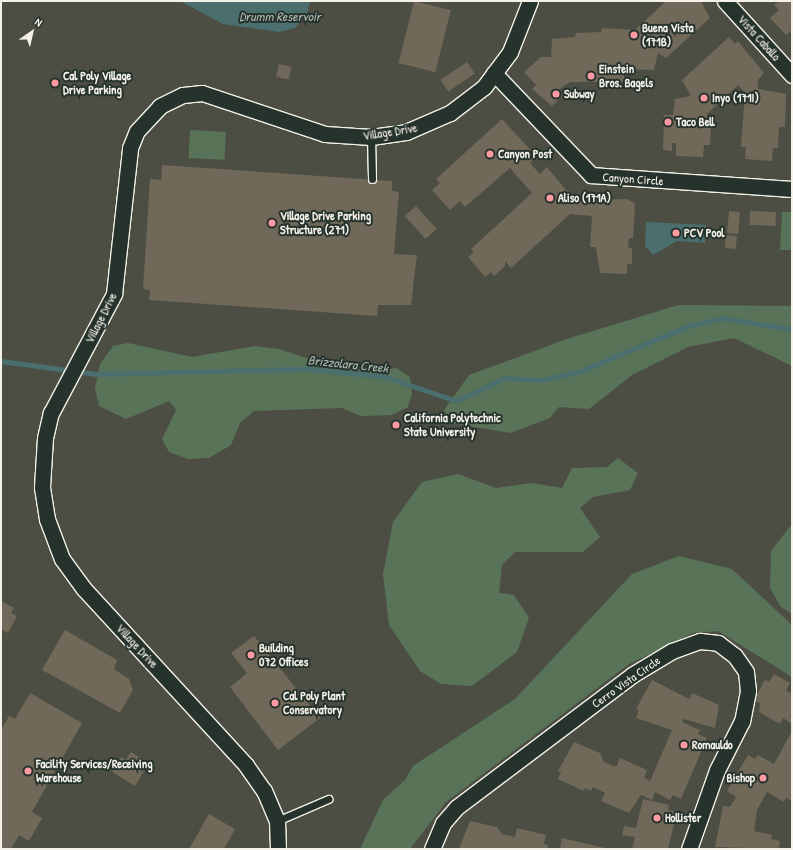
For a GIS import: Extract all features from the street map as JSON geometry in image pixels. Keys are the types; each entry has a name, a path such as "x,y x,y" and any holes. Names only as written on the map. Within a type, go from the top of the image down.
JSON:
{"street":[{"name":"Village Drive","path":"278,849 277,821 264,791 246,765 84,589 62,558 47,519 42,487 45,438 60,393 85,349 118,282 130,148 137,131 160,106 183,94 202,93 325,134 371,137 406,132 450,113 484,87 521,30 530,1"},
{"name":"Vista Caballo","path":"725,1 792,75"},
{"name":"Canyon Circle","path":"494,73 591,175 792,189"},
{"name":"Cerro Vista Circle","path":"432,849 443,824 457,807 632,675 672,651 700,641 718,643 735,656 746,672 748,691 742,721 718,770 689,849"}],"lane":[{"path":"371,137 372,179"},
{"path":"277,821 328,799"}],"shaded area":[{"name":"California Polytechnic State University","path":"1,1 792,1 792,849 1,849"}],"green space":[{"path":"190,130 226,132 224,160 189,158"},
{"path":"782,212 792,212 792,250 780,250"},
{"path":"678,305 792,306 792,366 734,338 688,347 632,375 589,409 559,407 550,418 510,433 451,423 444,410 469,375 567,339"},
{"path":"128,343 192,357 255,346 279,349 328,365 375,371 396,368 410,377 412,393 408,407 392,415 361,416 342,408 254,411 240,423 231,445 209,458 188,459 169,452 162,439 176,410 169,401 126,419 99,406 95,388 100,364 113,346"},
{"path":"618,458 638,473 630,490 593,497 580,508 600,537 583,552 515,552 502,565 499,593 514,595 529,618 517,652 472,686 441,684 420,671 389,625 383,574 393,522 422,482 458,474 496,488 532,483 562,488 572,468 607,467"},
{"path":"792,524 792,614 780,606 770,588 771,551"},
{"path":"679,556 732,569 792,625 792,677 718,631 693,633 629,664 446,802 410,849 360,849 383,800 405,780 413,766 515,699 632,574"}],"water":[{"name":"Drumm Reservoir","path":"180,1 310,1 307,14 295,28 279,32 223,24"},
{"name":"PCV Pool","path":"646,222 706,225 705,243 677,241 653,255 645,246"}],"building":[{"path":"414,1 451,10 435,72 399,63"},
{"name":"Buena Vista (171B)","path":"666,1 701,1 710,18 666,58 658,53 654,70 624,69 624,82 570,82 558,90 563,95 552,106 532,89 536,85 524,72 541,57 551,57 552,39 575,37 576,33 601,32 602,28 635,30"},
{"path":"779,1 792,1 792,30 786,35 770,18 779,10 774,5"},
{"name":"Inyo (171I)","path":"729,37 735,44 738,41 764,73 758,80 758,89 786,94 785,127 779,127 778,148 773,148 772,161 745,159 746,147 741,147 745,92 738,85 707,114 707,124 711,124 710,145 704,145 703,157 676,156 676,143 672,143 672,151 663,150 664,115 673,115 675,99 691,96 682,80"},
{"path":"467,62 475,74 448,92 440,80"},
{"path":"279,64 292,67 289,80 276,77"},
{"name":"Aliso (171A)","path":"502,119 536,156 530,163 540,174 547,167 575,201 592,199 592,193 603,193 603,200 626,199 635,203 633,238 629,238 628,248 632,248 632,264 627,264 627,274 600,273 596,247 590,247 592,216 570,214 511,268 505,261 505,266 494,276 491,272 485,277 468,257 474,252 471,249 532,193 510,168 465,207 460,201 450,210 432,190 440,183 436,179"},
{"name":"Village Drive Parking Structure (271)","path":"162,165 392,181 392,191 399,192 394,254 417,255 411,305 378,305 377,316 149,300 150,290 143,289 150,179 161,180"},
{"path":"416,206 437,229 426,239 405,216"},
{"path":"729,211 740,212 738,234 727,233"},
{"path":"750,211 776,212 775,226 750,225"},
{"path":"726,235 737,236 736,249 725,248"},
{"path":"1,601 14,608 11,613 17,616 8,633 1,629"},
{"path":"65,630 117,660 114,669 129,679 133,690 120,713 42,670"},
{"name":"Cal Poly Plant Conservatory","path":"254,636 320,718 278,750 230,687 247,673 231,653"},
{"path":"774,674 790,683 786,690 790,693 792,689 792,724 783,718 780,724 759,712 760,703 754,700 765,680 769,682"},
{"name":"Romauldo","path":"652,680 689,699 692,693 719,705 715,728 684,719 682,722 700,730 698,734 707,738 681,799 673,795 670,800 655,792 652,800 641,795 629,813 601,801 605,793 593,787 591,791 585,788 584,791 558,779 561,772 558,771 574,742 600,753 604,762 613,766 617,766 620,758 647,770 644,778 650,781 672,730 636,718 639,710 636,709"},
{"name":"Facility Services/Receiving Warehouse","path":"30,693 82,723 32,812 42,818 29,841 19,835 11,849 1,849 1,730 9,716 15,719"},
{"name":"Bishop","path":"792,731 792,801 786,798 784,802 767,792 757,810 754,831 772,835 771,839 780,841 779,849 715,847 723,806 730,807 736,797 727,791 748,755 755,759 758,755 774,764"},
{"path":"131,752 144,760 140,768 144,771 135,786 112,772 121,757 126,760"},
{"name":"Hollister","path":"643,799 669,805 668,810 677,812 668,849 632,849 635,837 622,835 624,826 636,828"},
{"path":"209,814 235,829 224,849 189,849"},
{"path":"470,821 497,827 502,834 515,837 517,828 546,835 544,844 548,845 547,849 459,849"},
{"path":"562,838 605,849 555,849 560,848"}],"waterway":[{"name":"Brizzolara Creek","path":"1,361 96,374 308,369 386,377 456,401 505,378 542,380 578,372 688,326 722,318 792,329"}],"place":[{"name":"Buena Vista (171B)","path":"634,35"},
{"name":"Einstein Bros. Bagels","path":"591,76"},
{"name":"Cal Poly Village Drive Parking","path":"55,83"},
{"name":"Subway","path":"556,94"},
{"name":"Inyo (171I)","path":"704,98"},
{"name":"Taco Bell","path":"668,122"},
{"name":"Canyon Post","path":"490,154"},
{"name":"Aliso (171A)","path":"550,198"},
{"name":"Village Drive Parking Structure (271)","path":"272,223"},
{"name":"PCV Pool","path":"676,233"},
{"name":"California Polytechnic State University","path":"396,425"},
{"name":"Building 072 Offices","path":"251,655"},
{"name":"Cal Poly Plant Conservatory","path":"275,703"},
{"name":"Romauldo","path":"684,745"},
{"name":"Facility Services/Receiving Warehouse","path":"28,771"},
{"name":"Bishop","path":"763,778"},
{"name":"Hollister","path":"657,818"}]}
